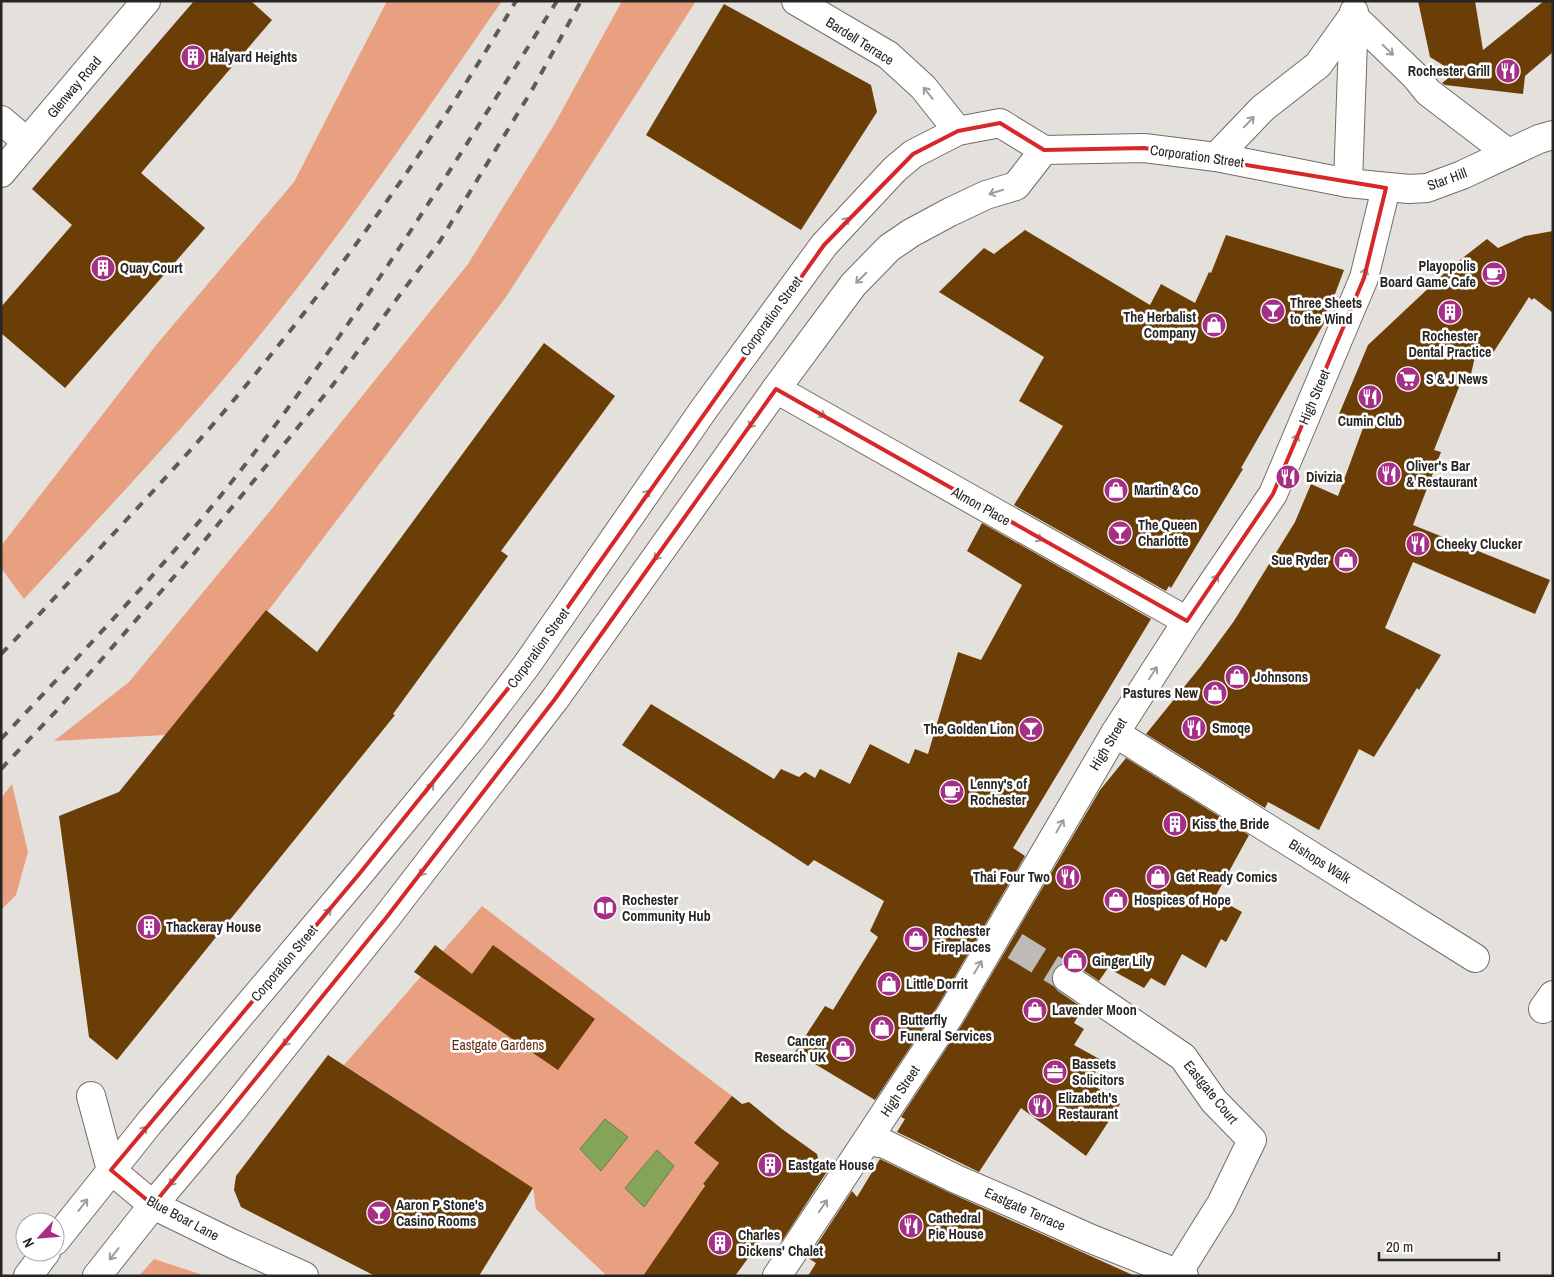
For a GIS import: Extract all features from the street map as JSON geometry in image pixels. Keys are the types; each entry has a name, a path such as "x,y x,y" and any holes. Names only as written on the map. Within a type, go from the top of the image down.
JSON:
{"street":[{"name":"Glenway Road","path":"1,173 146,1"},
{"name":"Bardell Terrace","path":"796,1 888,55 923,87 958,131"},
{"path":"1354,9 1428,92 1508,153"},
{"path":"1216,157 1262,108 1318,65 1354,9"},
{"path":"1348,183 1354,9"},
{"name":"Star Hill","path":"1348,183 1386,188 1426,188 1462,175 1508,153 1548,142 1553,114"},
{"path":"1,120 27,142"},
{"name":"Corporation Street","path":"65,1228 111,1170 479,728 526,666 704,409 824,245 895,169 913,154 958,131 1000,123 1044,150 1144,148 1216,157 1348,183"},
{"path":"97,1276 386,918 555,699 776,389 853,285 890,248 911,233 986,195 1016,186 1044,150"},
{"name":"High Street","path":"777,1276 950,1015 1006,941 1114,733 1273,494 1364,278 1386,188"},
{"name":"Almon Place","path":"776,389 1187,621"},
{"name":"Bishops Walk","path":"1114,733 1475,958"},
{"name":"Eastgate Court","path":"1067,978 1182,1057 1214,1101 1252,1140 1221,1204 1181,1274"},
{"path":"91,1096 111,1170"},
{"name":"Eastgate Terrace","path":"867,1140 886,1144 956,1179 1089,1238 1181,1274"},
{"name":"Blue Boar Lane","path":"111,1170 153,1205 304,1276"},
{"path":"28,1276 38,1262"}],"highlighted area":[{"path":"1000,123 1044,150 1144,148 1386,188 1364,278 1273,494 1187,621 776,389 555,699 386,918 153,1205 111,1170 360,873 526,666 824,245 913,154 958,131"}],"green space":[{"path":"387,1 502,1 324,254 292,295 174,436 24,599 1,568 1,546 157,344 294,182"},
{"path":"622,1 696,1 506,297 271,607 165,735 54,741 129,682 270,511 468,264 554,125"},
{"path":"12,784 28,852 16,895 1,910 1,798"},
{"name":"Eastgate Gardens","path":"482,906 732,1096 694,1143 719,1163 703,1184 706,1200 643,1276 607,1276 536,1209 533,1188 344,1065"},
{"path":"154,1259 206,1276 139,1276"}],"shaded area":[{"path":"605,1119 628,1137 601,1171 580,1149"},
{"path":"657,1150 674,1166 644,1207 625,1188"}],"building":[{"name":"Quay Court","path":"194,1 251,1 272,20 141,173 205,228 65,388 1,333 1,307 72,225 32,189"},
{"path":"1418,1 1475,1 1483,50 1544,1 1553,1 1553,52 1525,76 1523,94 1445,85 1442,83 1452,75 1446,67 1430,57"},
{"path":"724,4 871,85 877,112 801,230 646,135"},
{"path":"1025,230 1150,305 1161,284 1195,303 1209,272 1211,273 1226,235 1344,270 1324,317 1327,318 1241,468 1243,469 1171,588 1169,586 1166,591 1014,505 1063,426 1019,401 1044,357 939,292 984,248 994,254"},
{"path":"1553,231 1553,313 1534,298 1532,300 1529,297 1491,356 1477,348 1471,374 1465,372 1434,450 1441,452 1413,525 1550,580 1535,614 1413,562 1385,628 1441,655 1419,690 1417,688 1374,757 1359,749 1319,830 1268,802 1265,808 1146,734 1201,666 1234,621 1295,522 1311,484 1338,496 1363,428 1337,419 1368,345 1451,267 1487,239 1498,248 1525,236"},
{"name":"Thackeray House","path":"544,343 615,396 501,551 508,556 393,714 395,715 117,1060 89,1037 59,816 119,792 266,610 317,652"},
{"path":"982,523 1151,619 1013,848 1025,856 937,1007 875,1100 795,1052 825,1006 833,1010 878,937 870,931 884,901 814,860 808,866 622,745 651,704 774,779 781,769 799,777 805,772 815,778 820,769 850,784 870,744 909,764 915,749 928,754 958,652 981,660 1022,585 967,551"},
{"path":"1126,758 1249,835 1215,897 1242,912 1226,942 1221,939 1206,968 1182,954 1165,986 1151,978 1144,988 1108,968 1099,981 1076,965 1069,963 1061,964 1054,969 1052,976 1053,985 1058,991 1083,1008 1074,1023 1084,1029 1074,1045 1103,1061 1089,1082 1120,1104 1086,1156 1021,1108 979,1172 897,1132 905,1119 901,1117 963,1023 1100,790"},
{"path":"435,945 472,974 493,945 595,1019 558,1070 414,972"},
{"path":"328,1055 533,1188 479,1276 375,1276 241,1207 234,1190 236,1176"},
{"path":"732,1096 742,1104 749,1102 817,1154 819,1162 828,1170 782,1241 768,1231 735,1276 643,1276 705,1186 703,1184 719,1163 694,1143"},
{"path":"880,1159 950,1193 1135,1276 808,1276 816,1263 808,1258 852,1191 857,1197"}],"tunnel":[{"path":"1015,946 1067,978"}],"railway":[{"path":"1,654 185,457 310,306 418,157 516,1"},
{"path":"1,739 169,557 268,435 397,252 557,1"},
{"path":"1,769 59,708 186,563 332,386 440,241 532,90 581,1"}],"place":[{"name":"Halyard Heights","path":"193,57"},
{"name":"Rochester Grill","path":"1508,71"},
{"name":"Quay Court","path":"103,268"},
{"name":"Playopolis Board Game Cafe","path":"1494,274"},
{"name":"Three Sheets to the Wind","path":"1273,311"},
{"name":"Rochester Dental Practice","path":"1450,312"},
{"name":"The Herbalist Company","path":"1214,325"},
{"name":"S & J News","path":"1408,379"},
{"name":"Cumin Club","path":"1370,397"},
{"name":"Oliver's Bar & Restaurant","path":"1389,474"},
{"name":"Divizia","path":"1288,477"},
{"name":"Martin & Co","path":"1116,490"},
{"name":"The Queen Charlotte","path":"1120,533"},
{"name":"Cheeky Clucker","path":"1418,544"},
{"name":"Sue Ryder","path":"1346,560"},
{"name":"Johnsons","path":"1237,677"},
{"name":"Pastures New","path":"1215,693"},
{"name":"Smoqe","path":"1194,728"},
{"name":"The Golden Lion","path":"1031,729"},
{"name":"Lenny's of Rochester","path":"952,792"},
{"name":"Kiss the Bride","path":"1175,824"},
{"name":"Thai Four Two","path":"1068,877"},
{"name":"Get Ready Comics","path":"1158,877"},
{"name":"Hospices of Hope","path":"1116,900"},
{"name":"Rochester Community Hub","path":"605,908"},
{"name":"Thackeray House","path":"149,927"},
{"name":"Rochester Fireplaces","path":"916,939"},
{"name":"Ginger Lily","path":"1075,961"},
{"name":"Little Dorrit","path":"889,984"},
{"name":"Lavender Moon","path":"1035,1010"},
{"name":"Butterfly Funeral Services","path":"882,1028"},
{"name":"Cancer Research UK","path":"843,1049"},
{"name":"Bassets Solicitors","path":"1055,1072"},
{"name":"Elizabeth's Restaurant","path":"1040,1106"},
{"name":"Eastgate House","path":"770,1165"},
{"name":"Aaron P Stone's Casino Rooms","path":"379,1213"},
{"name":"Cathedral Pie House","path":"911,1226"},
{"name":"Charles Dickens' Chalet","path":"720,1243"}]}
